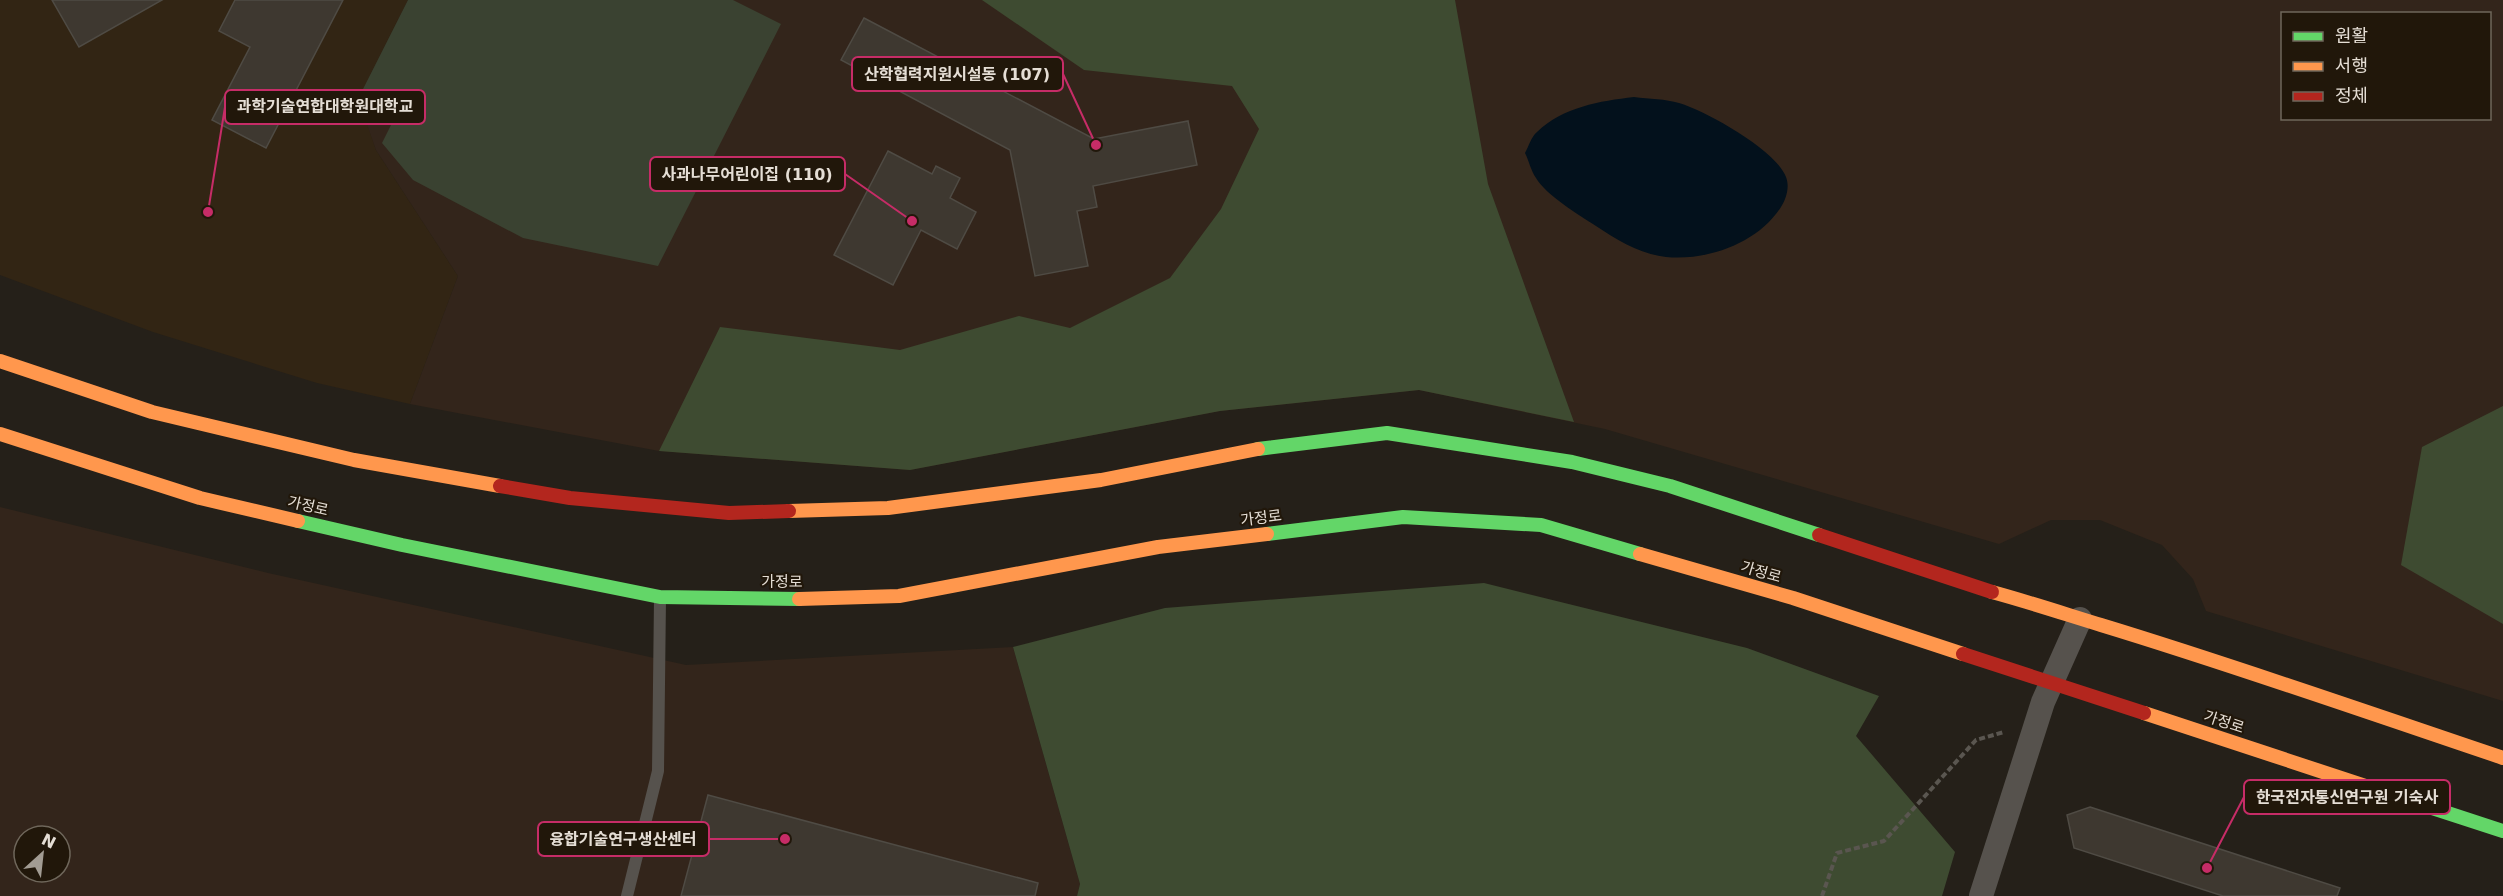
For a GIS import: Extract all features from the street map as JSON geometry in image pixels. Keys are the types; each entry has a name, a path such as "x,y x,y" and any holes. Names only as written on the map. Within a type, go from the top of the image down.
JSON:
{"main road":[{"path":"0,361 152,411 354,460 570,498 729,513 888,508 1101,480 1249,450 1387,433 1572,462 1670,486 1985,590 2046,606 2080,620 2215,660 2503,758"},
{"name":"가정로","path":"0,434 200,498 402,545 660,597 800,599 900,596 1158,547 1403,517 1541,525 1793,598 2503,831"}],"street":[{"path":"1981,896 2037,723 2051,684 2080,620"}],"lane":[{"path":"627,896 658,771 660,597"}],"path":[{"path":"1822,896 1837,853 1884,841 1976,740 2037,723"}],"shaded area":[{"path":"0,0 408,0 359,99 376,150 458,276 410,404 317,383 153,332 0,275"},
{"path":"408,0 2503,0 2503,701 2206,611 2193,579 2162,545 2100,520 2051,520 1999,544 1605,429 1419,390 1220,411 910,470 659,451 410,404 458,276 376,150 358,99"},
{"path":"0,507 268,573 686,665 1013,647 1080,884 1077,896 0,896"}],"green space":[{"path":"408,0 733,0 781,24 658,266 523,238 413,180 382,143 395,117 358,99"},
{"path":"982,0 1455,0 1488,184 1574,422 1419,390 1220,411 910,470 659,451 720,327 900,350 1019,316 1070,328 1170,278 1221,209 1259,129 1232,86 1084,70"},
{"path":"2503,406 2503,624 2401,565 2422,447"},
{"path":"1484,583 1747,648 1879,696 1856,736 1955,852 1942,896 1077,896 1080,884 1013,647 1165,608"}],"water":[{"path":"1634,97 1669,101 1691,107 1739,133 1769,155 1780,166 1788,185 1783,204 1771,220 1746,240 1731,247 1698,256 1666,257 1638,250 1621,241 1547,191 1534,175 1525,153 1535,134 1547,123 1570,111 1595,103"}],"building":[{"path":"52,0 162,0 79,47"},
{"path":"235,0 343,0 266,148 212,120 250,47 219,31"},
{"path":"864,18 1094,139 1188,121 1197,165 1093,186 1097,207 1077,211 1088,266 1035,276 1010,150 841,60"},
{"path":"888,151 932,174 936,166 960,178 950,198 976,212 957,249 921,230 893,285 834,255"},
{"path":"708,795 1038,883 1035,896 681,896"},
{"path":"2090,807 2340,888 2337,896 2223,896 2074,848 2067,815"}],"traffic: fast":[{"path":"1258,449 1387,433 1572,462 1670,486 1819,535"},
{"path":"1267,534 1403,517 1541,525 1640,554"},
{"path":"298,521 402,545 660,597 799,599"},
{"path":"2420,804 2503,831"}],"traffic: slow":[{"path":"0,361 152,412 354,460 500,486"},
{"path":"0,434 200,498 298,521"},
{"path":"789,511 888,508 1101,480 1258,449"},
{"path":"799,599 899,596 1158,547 1267,534"},
{"path":"1640,554 1793,598 1963,654"},
{"path":"1992,592 2202,657 2503,758"},
{"path":"2144,713 2420,804"}],"traffic: jam":[{"path":"500,486 570,498 729,513 789,511"},
{"path":"1819,535 1992,592"},
{"path":"1963,654 2144,713"}],"place":[{"name":"산학협력지원시설동 (107)","path":"1096,145"},
{"name":"과학기술연합대학원대학교","path":"208,212"},
{"name":"사과나무어린이집 (110)","path":"912,221"},
{"name":"융합기술연구생산센터","path":"785,839"},
{"name":"한국전자통신연구원 기숙사","path":"2207,868"}]}
